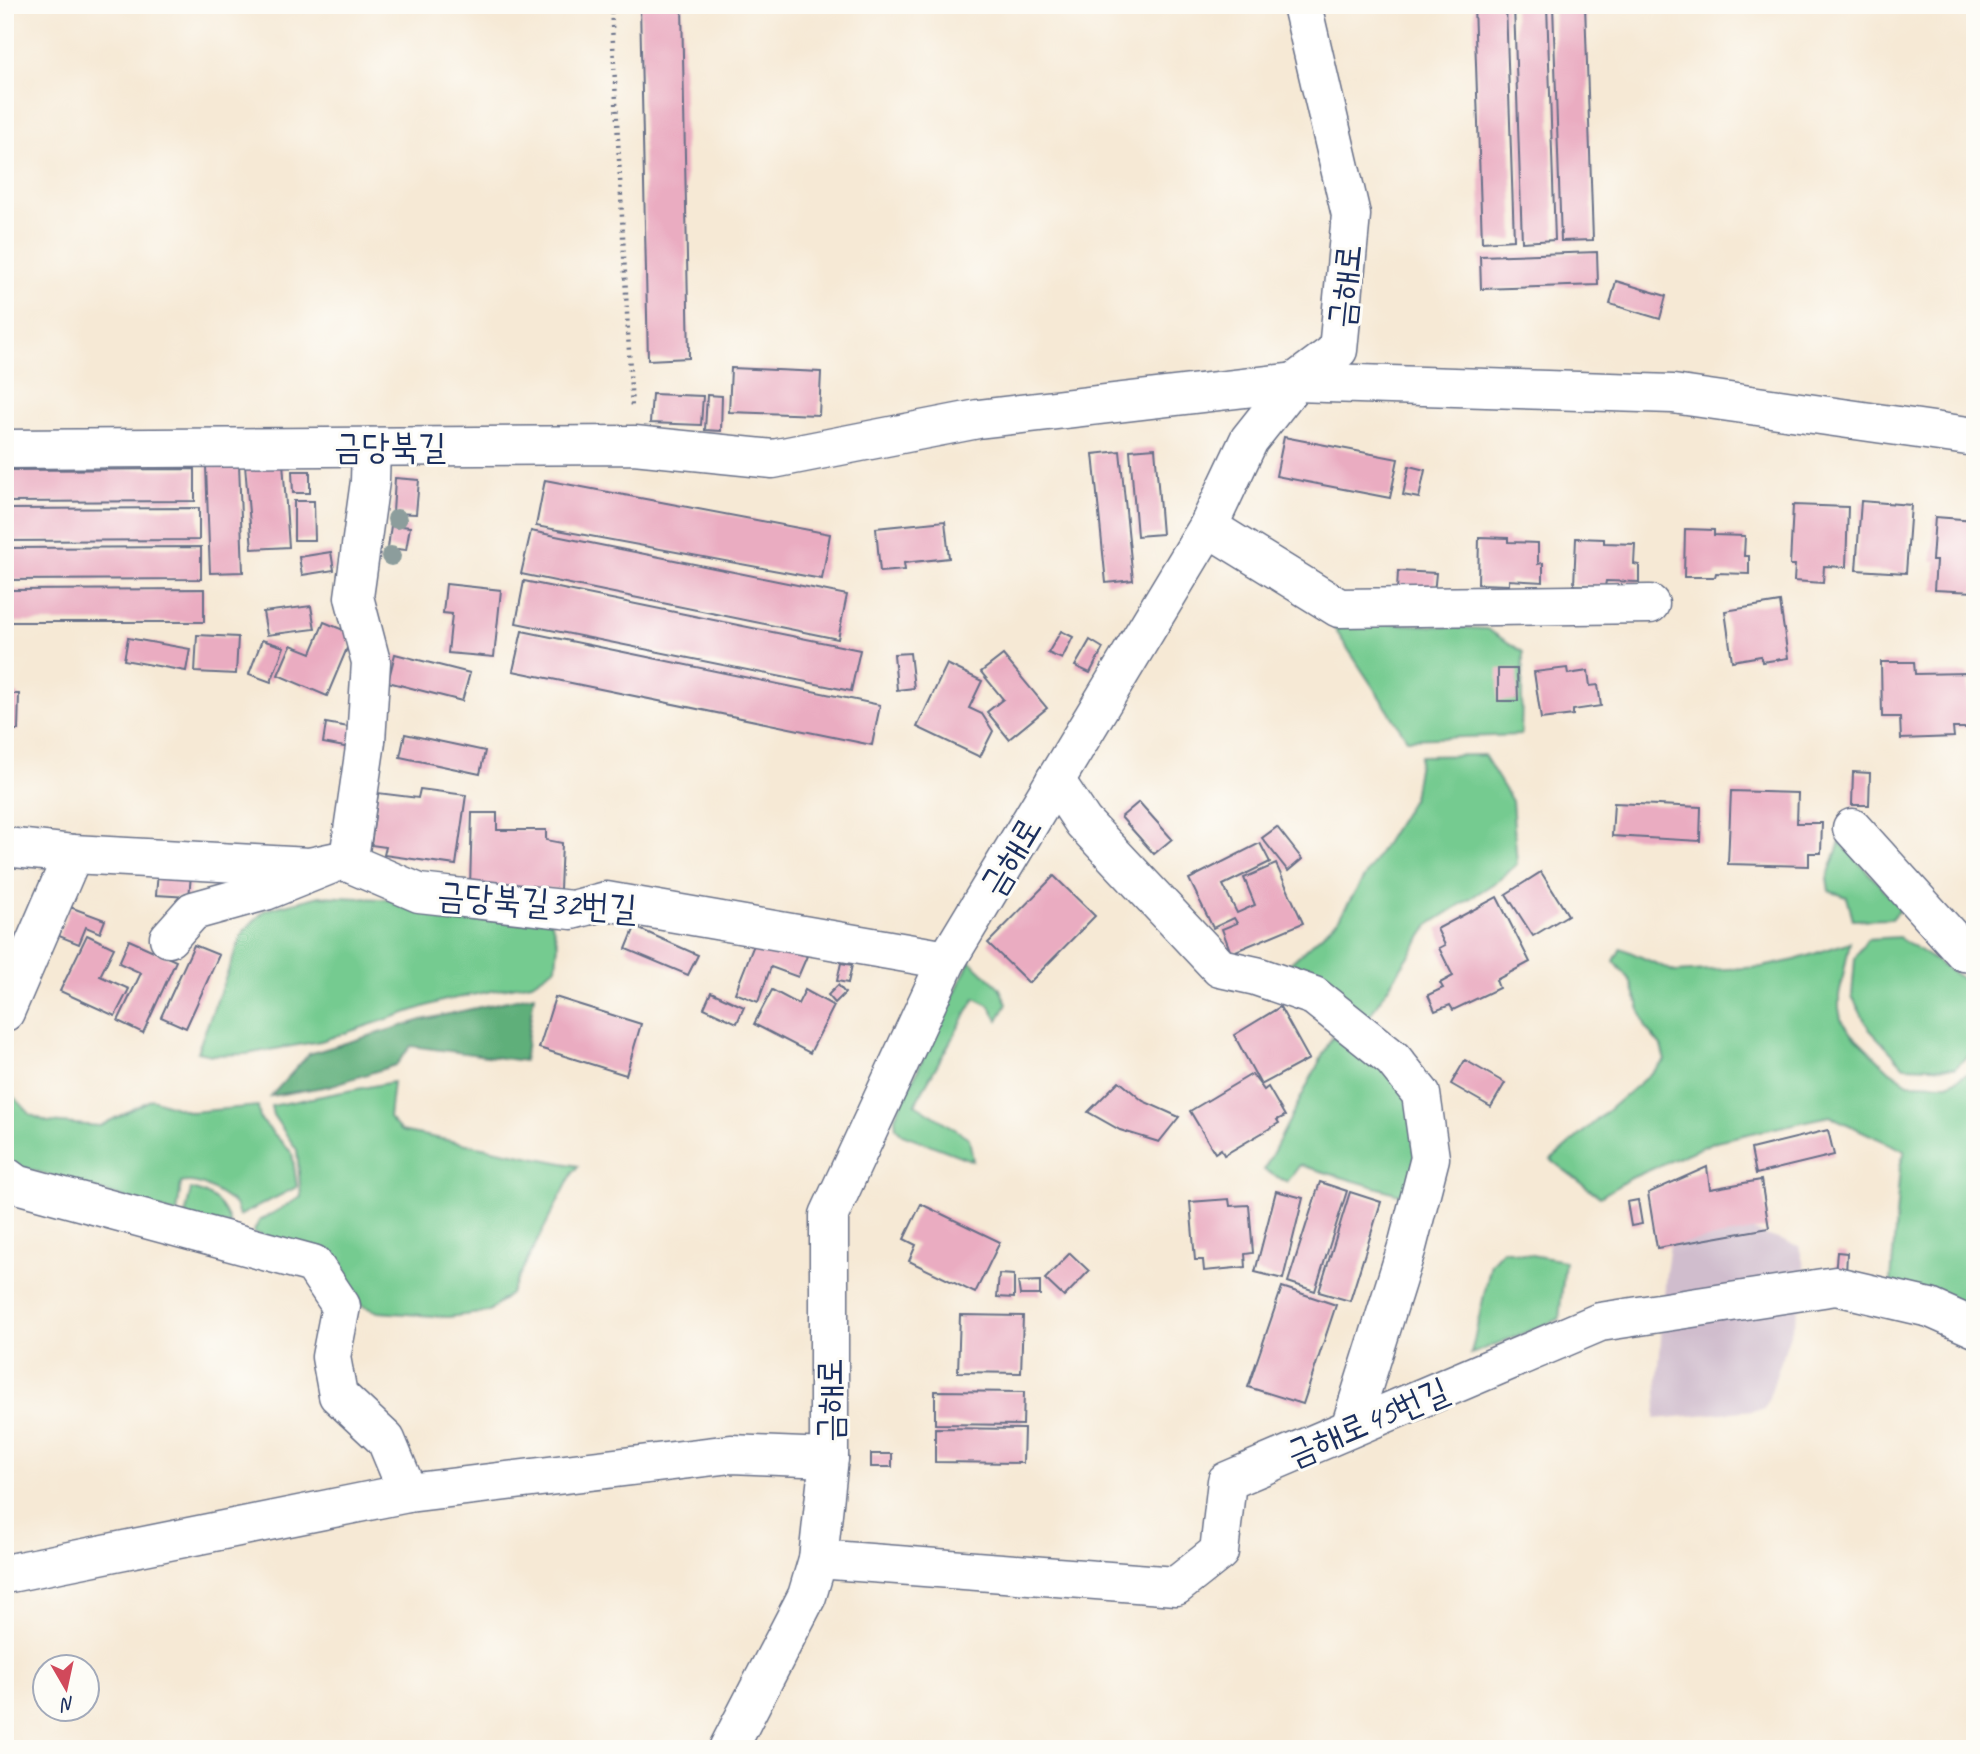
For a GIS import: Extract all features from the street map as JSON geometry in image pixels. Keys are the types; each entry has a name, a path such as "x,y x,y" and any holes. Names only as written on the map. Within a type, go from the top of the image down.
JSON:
{"street":[{"name":"금해로","path":"727,1749 807,1596 818,1559 829,1458 829,1215 947,960 1208,527 1249,440 1295,382 1338,350 1351,215 1302,5"},
{"name":"금당북길","path":"5,449 634,445 774,458 978,419 1295,382 1673,394 1975,437"},
{"path":"169,938 193,911 265,891 342,860 350,851 366,741 371,662 354,597 370,481 371,446"},
{"path":"1208,527 1339,608 1650,604"},
{"path":"1055,780 1083,822 1220,968 1256,976 1314,996 1393,1059 1421,1094 1430,1158 1407,1247 1350,1428"},
{"path":"1853,828 1964,952 1975,953"},
{"path":"5,847 73,854 309,867 342,860"},
{"path":"5,1012 73,854"},
{"name":"금당북길32번길","path":"342,860 419,893 572,910 606,901 947,960"},
{"path":"9,1184 313,1264 341,1307 331,1357 338,1395 386,1440 408,1493"},
{"name":"금해로45번길","path":"818,1559 1176,1586 1219,1552 1227,1481 1600,1322 1836,1286 1930,1308 1975,1328"},
{"path":"5,1574 408,1493 731,1454 829,1458"}],"path":[{"path":"611,5 634,445"}],"shaded area":[{"path":"1676,1205 1799,1246 1808,1281 1765,1409 1655,1419 1666,1271"}],"green space":[{"path":"1329,620 1487,629 1523,652 1521,735 1407,739"},
{"path":"1484,755 1512,801 1517,864 1499,880 1430,924 1364,1024 1284,969 1338,920 1413,798 1420,756"},
{"path":"1840,842 1901,908 1892,919 1853,920 1847,897 1829,891 1827,878"},
{"path":"320,896 399,900 551,920 558,944 556,967 532,983 442,1001 321,1041 246,1054 212,1055 197,1052 243,932 265,910"},
{"path":"1899,937 1975,987 1975,1050 1955,1068 1904,1066 1869,1029 1852,996 1855,958 1867,939"},
{"path":"1850,942 1839,1008 1841,1019 1853,1035 1889,1070 1908,1083 1948,1084 1975,1070 1975,1313 1891,1282 1900,1166 1905,1151 1830,1116 1716,1141 1629,1179 1600,1197 1551,1160 1665,1061 1661,1046 1646,1028 1631,982 1614,961 1621,948 1675,972 1762,967 1795,960"},
{"path":"970,961 999,987 1007,1004 998,1020 989,1005 975,998 915,1104 969,1138 973,1161 902,1134 896,1128 895,1117"},
{"path":"534,995 524,1061 411,1046 396,1065 329,1086 271,1096 309,1054 422,1020"},
{"path":"1332,1037 1405,1086 1420,1136 1409,1197 1300,1165 1287,1182 1264,1170"},
{"path":"393,1082 389,1118 401,1131 578,1166 510,1294 488,1312 448,1317 378,1312 360,1305 336,1262 323,1250 253,1233 259,1221 301,1197 297,1150 273,1115 271,1106"},
{"path":"5,1087 31,1115 48,1122 100,1126 152,1099 191,1112 258,1106 260,1119 292,1153 297,1187 239,1216 235,1204 216,1192 196,1183 181,1183 177,1214 5,1162"},
{"path":"191,1189 216,1201 225,1211 230,1225 185,1217"},
{"path":"1503,1250 1565,1261 1559,1319 1471,1354 1491,1263"}],"building":[{"path":"640,5 682,5 689,358 648,360"},
{"path":"1474,5 1506,5 1514,240 1482,242"},
{"path":"1514,5 1547,5 1555,240 1522,242"},
{"path":"1553,5 1585,5 1593,240 1561,241"},
{"path":"1597,252 1598,285 1481,289 1480,256"},
{"path":"1616,281 1666,296 1660,319 1610,304"},
{"path":"731,368 821,372 819,415 729,412"},
{"path":"652,394 703,396 701,425 650,423"},
{"path":"707,395 722,396 721,431 705,430"},
{"path":"1284,437 1398,459 1390,498 1276,476"},
{"path":"1155,448 1162,534 1137,536 1130,450"},
{"path":"1120,451 1133,580 1106,583 1093,454"},
{"path":"283,462 289,547 252,549 245,465"},
{"path":"239,464 243,572 210,573 206,466"},
{"path":"1409,466 1425,470 1419,498 1403,495"},
{"path":"195,469 195,501 5,502 5,470"},
{"path":"292,471 310,471 310,493 293,493"},
{"path":"395,478 419,480 416,514 393,513"},
{"path":"545,480 830,534 822,579 536,526"},
{"path":"294,501 314,501 315,540 294,540"},
{"path":"1861,501 1911,505 1906,573 1856,570"},
{"path":"1793,505 1848,507 1846,567 1824,566 1823,583 1794,581 1795,565 1790,565"},
{"path":"199,508 199,540 5,541 5,509"},
{"path":"1935,517 1975,520 1975,592 1934,590 1936,561 1932,561"},
{"path":"945,521 949,558 904,563 905,570 880,572 876,528"},
{"path":"391,525 410,527 406,550 388,548"},
{"path":"1685,529 1714,530 1714,535 1745,536 1744,556 1749,556 1749,574 1716,573 1715,577 1684,577"},
{"path":"531,531 847,595 838,639 521,574"},
{"path":"1479,537 1538,543 1538,564 1543,563 1543,582 1509,580 1509,585 1478,584"},
{"path":"1576,538 1604,539 1604,543 1635,544 1634,564 1639,565 1639,582 1606,581 1605,586 1574,585"},
{"path":"201,547 201,579 5,580 5,548"},
{"path":"331,552 334,570 302,575 299,557"},
{"path":"1398,571 1436,573 1434,594 1397,591"},
{"path":"524,581 860,650 851,691 516,623"},
{"path":"446,584 501,590 494,657 448,653 452,614 443,613"},
{"path":"204,589 204,622 5,622 5,590"},
{"path":"1780,602 1788,658 1762,662 1761,656 1732,661 1725,611"},
{"path":"311,606 315,629 267,635 263,612"},
{"path":"324,622 353,634 327,696 278,675 291,645 311,653"},
{"path":"522,631 880,705 872,745 513,671"},
{"path":"1061,631 1073,637 1062,659 1048,653"},
{"path":"197,635 238,637 236,674 195,672"},
{"path":"128,638 190,649 186,671 124,660"},
{"path":"262,640 284,647 271,682 249,674"},
{"path":"1090,640 1103,648 1090,673 1075,666"},
{"path":"910,653 914,688 897,690 894,654"},
{"path":"395,654 470,673 462,701 388,682"},
{"path":"1003,655 1047,708 1009,739 987,712 1003,699 981,672"},
{"path":"1881,662 1914,662 1915,674 1968,673 1970,728 1953,728 1954,737 1901,739 1900,717 1882,717"},
{"path":"947,664 982,681 969,708 982,714 993,731 980,757 917,727"},
{"path":"1567,668 1568,674 1588,671 1590,686 1598,685 1601,706 1573,710 1573,715 1541,719 1534,672"},
{"path":"1498,669 1517,669 1518,701 1498,701"},
{"path":"5,694 19,694 18,730 5,730"},
{"path":"326,723 354,728 350,748 323,743"},
{"path":"405,734 485,751 480,774 400,757"},
{"path":"1853,772 1870,773 1869,805 1852,805"},
{"path":"420,789 466,795 456,865 384,855 386,847 371,845 378,793 418,798"},
{"path":"1731,791 1798,793 1797,823 1822,823 1821,853 1809,853 1809,866 1728,864"},
{"path":"1139,802 1172,839 1154,854 1121,817"},
{"path":"1614,803 1701,807 1700,841 1612,836"},
{"path":"472,813 497,813 497,830 546,830 546,840 562,843 560,889 470,887"},
{"path":"1277,827 1302,859 1288,871 1262,838"},
{"path":"1260,843 1270,862 1223,885 1237,913 1255,905 1244,878 1276,864 1303,923 1231,953 1222,929 1237,923 1234,918 1213,928 1189,879"},
{"path":"1541,872 1568,915 1533,936 1506,894"},
{"path":"158,873 191,875 189,897 156,895"},
{"path":"1054,876 1095,916 1029,983 988,943"},
{"path":"1497,897 1530,962 1496,980 1499,988 1453,1010 1450,1005 1435,1011 1428,995 1443,988 1440,983 1453,976 1439,948 1445,945 1437,929"},
{"path":"70,907 105,920 100,933 86,927 79,944 59,936"},
{"path":"635,927 698,955 688,975 626,949"},
{"path":"87,935 114,948 100,976 129,989 115,1016 60,991"},
{"path":"757,937 807,956 798,977 771,967 758,1002 735,993"},
{"path":"129,940 176,961 143,1033 118,1021 141,973 119,963"},
{"path":"194,945 219,955 186,1028 161,1017"},
{"path":"841,963 852,965 848,983 837,981"},
{"path":"838,985 845,993 835,1003 828,995"},
{"path":"772,990 798,1004 805,990 834,1006 810,1053 754,1024"},
{"path":"711,992 744,1007 737,1023 704,1008"},
{"path":"555,997 641,1024 626,1075 539,1048"},
{"path":"1280,1007 1309,1059 1261,1085 1234,1035"},
{"path":"1465,1060 1505,1083 1491,1107 1451,1084"},
{"path":"1252,1074 1264,1090 1268,1087 1285,1116 1277,1120 1279,1123 1224,1155 1221,1149 1215,1153 1190,1111"},
{"path":"1119,1081 1143,1101 1179,1117 1159,1142 1120,1130 1088,1112"},
{"path":"1828,1130 1834,1155 1756,1174 1751,1149"},
{"path":"1707,1167 1710,1189 1761,1180 1769,1228 1657,1248 1648,1193"},
{"path":"1320,1182 1347,1191 1315,1291 1288,1282"},
{"path":"1276,1191 1303,1198 1283,1279 1255,1272"},
{"path":"1350,1192 1381,1202 1350,1301 1319,1292"},
{"path":"1229,1199 1230,1206 1249,1205 1253,1253 1245,1254 1246,1267 1204,1271 1203,1260 1195,1260 1190,1202"},
{"path":"1638,1200 1642,1224 1631,1226 1627,1202"},
{"path":"921,1204 1000,1242 975,1293 909,1261 916,1245 904,1239"},
{"path":"1837,1252 1847,1253 1846,1275 1835,1274"},
{"path":"1070,1253 1089,1271 1064,1297 1045,1279"},
{"path":"999,1274 1014,1275 1014,1298 997,1297"},
{"path":"1040,1281 1040,1295 1020,1295 1018,1282"},
{"path":"1282,1287 1336,1305 1303,1404 1248,1387"},
{"path":"960,1315 1023,1316 1021,1373 958,1372"},
{"path":"935,1391 1024,1392 1023,1425 935,1424"},
{"path":"935,1428 1024,1429 1023,1463 935,1462"},
{"path":"871,1454 892,1454 892,1467 871,1467"}]}
